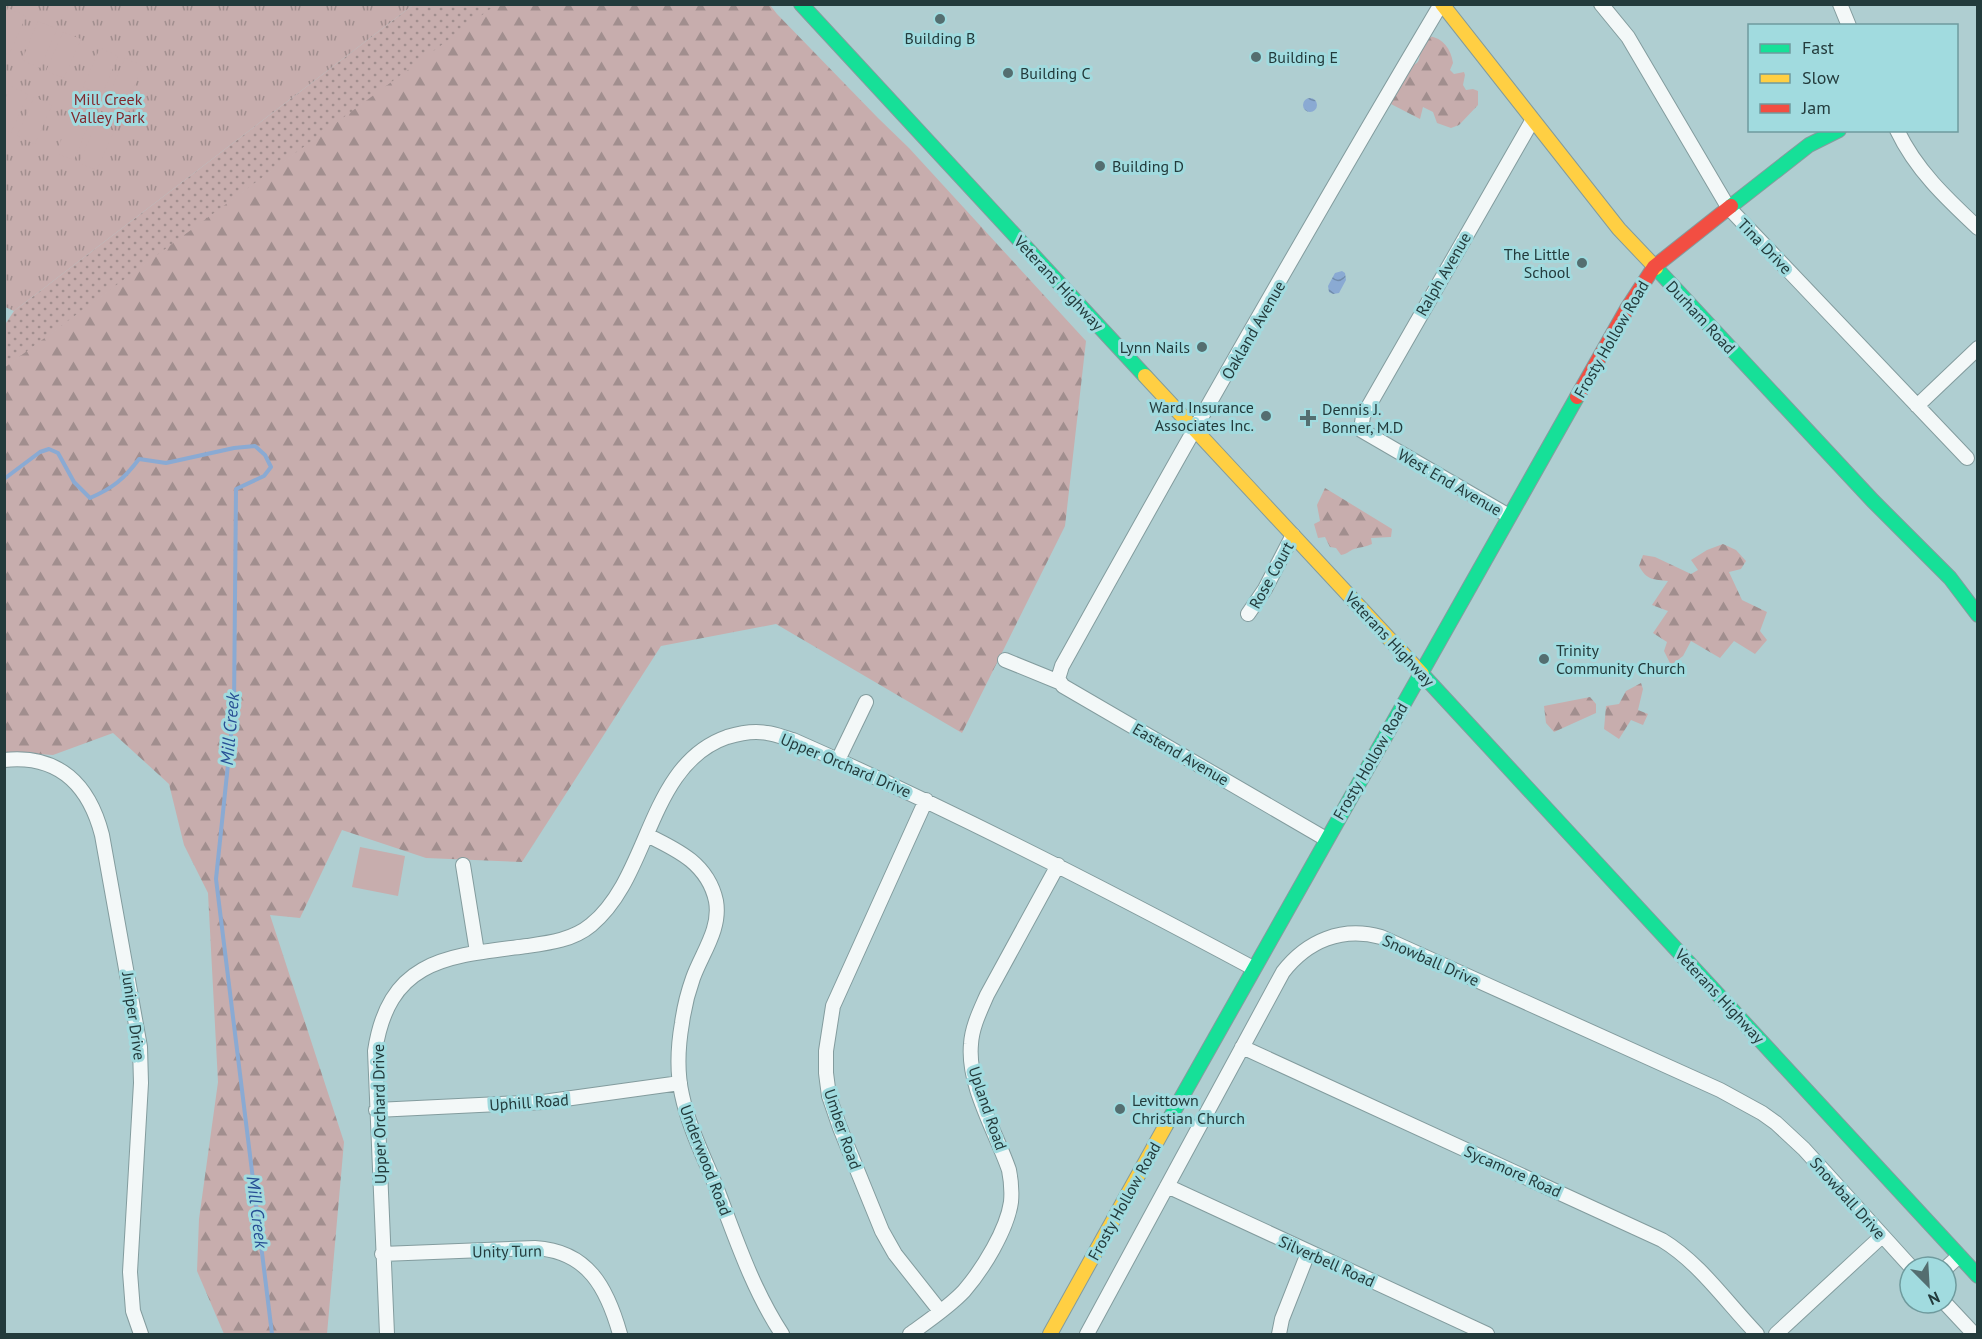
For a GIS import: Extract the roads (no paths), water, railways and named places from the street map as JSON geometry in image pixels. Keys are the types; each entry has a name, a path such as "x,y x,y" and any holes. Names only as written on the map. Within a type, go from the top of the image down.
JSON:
{"main road":[{"name":"Veterans Highway","path":"801,4 1977,1276"},
{"name":"Durham Road","path":"1441,4 1601,207 1654,267 1873,501 1950,578 1977,615"},
{"name":"Frosty Hollow Road","path":"1050,1335 1252,968 1628,307 1654,267 1809,145 1835,132"}],"street":[{"name":"Oakland Avenue","path":"1059,682 1058,677 1067,657 1441,4"},
{"name":"Tina Drive","path":"1601,4 1628,37 1728,207 1967,458"},
{"path":"1840,4 1848,24"},
{"name":"Ralph Avenue","path":"1361,430 1366,410 1532,121"},
{"path":"1898,132 1912,158 1928,179 1977,228"},
{"path":"1917,406 1977,348"},
{"name":"West End Avenue","path":"1361,430 1509,516"},
{"name":"Rose Court","path":"1248,614 1293,535"},
{"name":"Eastend Avenue","path":"1005,660 1059,682 1326,839"},
{"path":"838,760 866,702"},
{"name":"Upper Orchard Drive","path":"387,1335 375,1051 378,1029 389,1003 405,983 423,969 441,960 477,952 557,941 591,925 614,900 676,776 695,754 718,740 738,734 768,733 794,740 926,800 1058,865 1252,968"},
{"name":"Juniper Drive","path":"4,760 23,759 47,764 72,778 92,805 102,835 140,1047 141,1083 130,1272 133,1311 141,1335"},
{"name":"Umber Road","path":"926,800 832,1006 826,1051 829,1096 882,1232 900,1262 940,1311"},
{"name":"Underwood Road","path":"647,835 680,851 700,867 712,888 716,903 716,924 693,980 685,1007 679,1047 680,1083 690,1122 753,1280 782,1335"},
{"path":"463,865 477,952"},
{"name":"Upland Road","path":"910,1335 963,1292 977,1274 1004,1225 1009,1210 1012,1185 1009,1170 973,1075 971,1043 978,1015 987,996 1058,865"},
{"name":"Snowball Drive","path":"1087,1335 1282,972 1300,952 1328,937 1339,934 1359,933 1381,937 1720,1090 1762,1113 1804,1149 1900,1255"},
{"name":"Sycamore Road","path":"1242,1047 1662,1240 1683,1256 1757,1335"},
{"name":"Uphill Road","path":"376,1110 543,1102 680,1083"},
{"name":"Silverbell Road","path":"1167,1186 1487,1335"},
{"path":"1776,1335 1882,1236"},
{"name":"Unity Turn","path":"382,1254 535,1248 558,1251 584,1264 596,1278 620,1335"},
{"path":"1280,1335 1285,1311 1308,1253"},
{"path":"1956,1315 1974,1335"}],"water":[{"path":"1310,98 1315,100 1317,105 1315,110 1310,112 1305,110 1303,105 1305,100"},
{"path":"1342,271 1345,273 1346,280 1339,293 1329,292 1328,286 1335,273"}],"waterway":[{"name":"Mill Creek","path":"4,479 40,452 49,449 58,453 74,482 90,498 118,482 139,459 166,463 234,448 255,446 265,455 271,467 264,476 236,489 234,707 216,879 272,1334"}],"place":[{"name":"Building B","path":"940,19"},
{"name":"Building E","path":"1256,57"},
{"name":"Building C","path":"1008,73"},
{"name":"Building D","path":"1100,166"},
{"name":"The Little School","path":"1582,263"},
{"name":"Lynn Nails","path":"1202,347"},
{"name":"Ward Insurance Associates Inc.","path":"1266,416"},
{"name":"Dennis J. Bonner, M.D","path":"1308,418"},
{"name":"Trinity Community Church","path":"1544,659"},
{"name":"Levittown Christian Church","path":"1120,1109"}],"park label":[{"name":"Mill Creek Valley Park","path":"108,108"}]}
